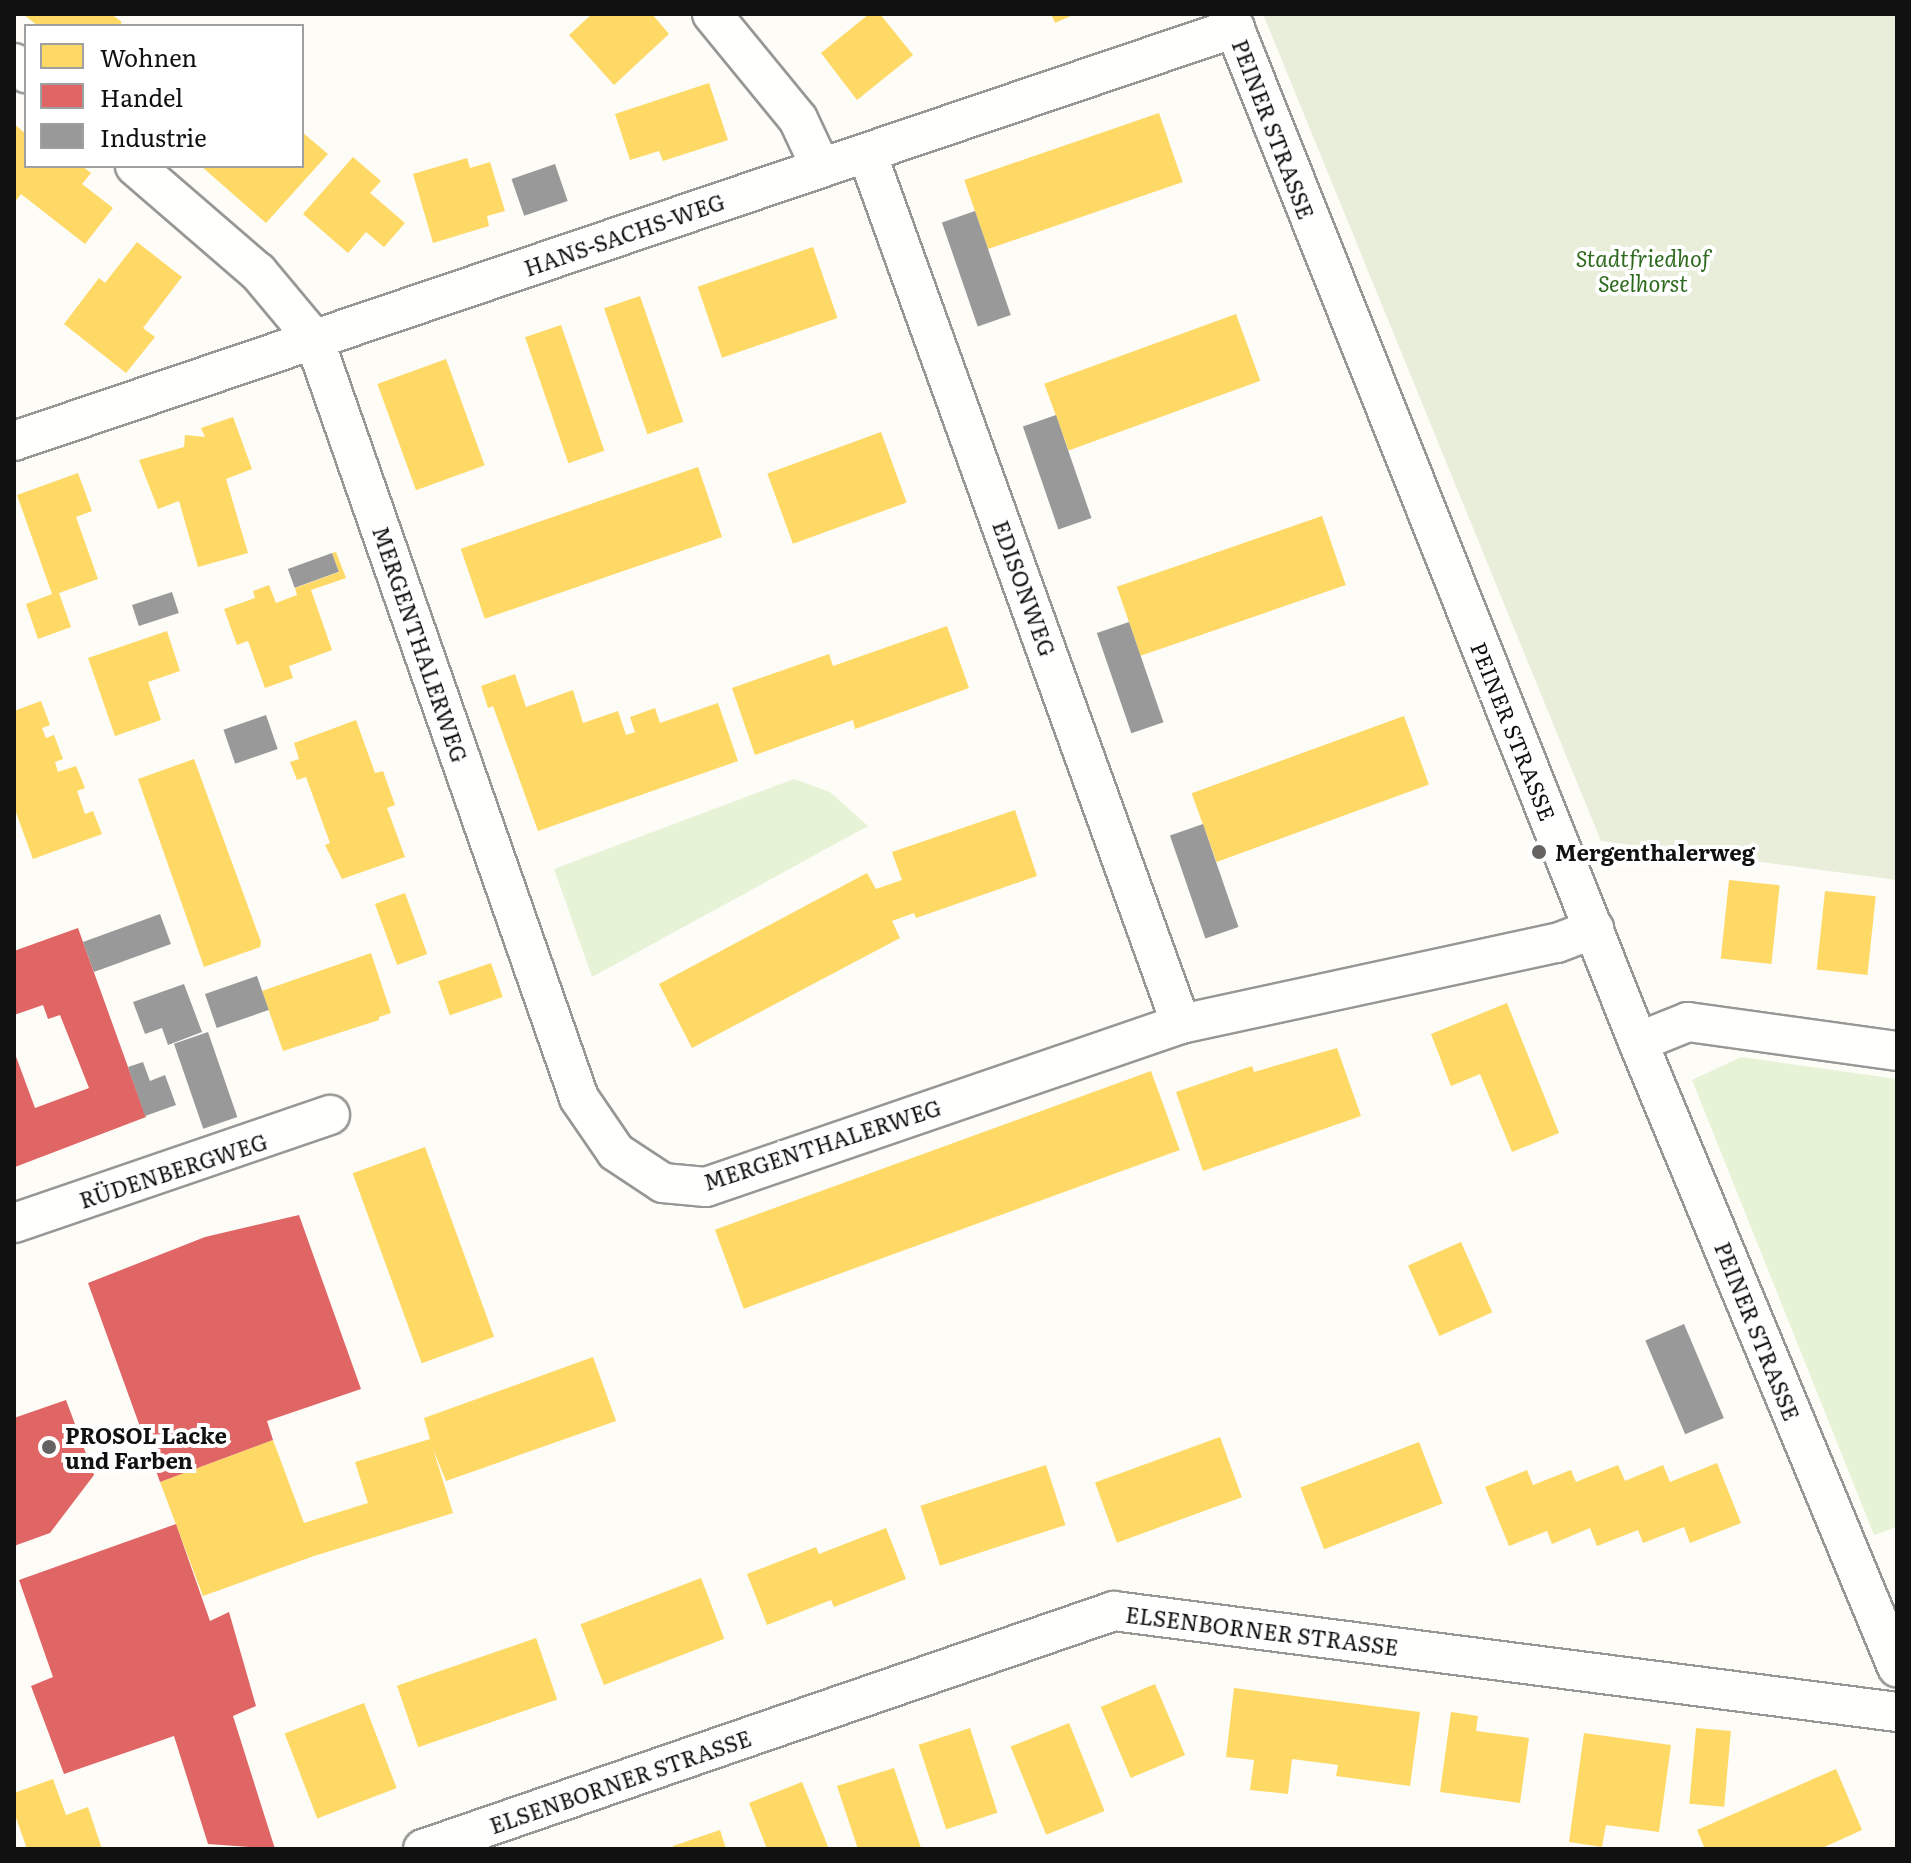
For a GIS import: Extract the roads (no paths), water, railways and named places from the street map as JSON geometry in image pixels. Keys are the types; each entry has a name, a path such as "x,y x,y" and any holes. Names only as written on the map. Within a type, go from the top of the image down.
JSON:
{"street":[{"path":"712,14 798,119 821,168"},
{"name":"HANS-SACHS-WEG","path":"14,441 867,153 1232,21"},
{"name":"PEINER STRASSE","path":"1232,21 1638,1042 1897,1667"},
{"name":"EDISONWEG","path":"867,153 1181,1024"},
{"path":"137,168 258,272 314,339"},
{"name":"MERGENTHALERWEG","path":"314,339 579,1098 616,1152 663,1183 706,1187 1181,1024 1557,943 1594,929"},
{"path":"1638,1042 1688,1022 1897,1051"},
{"name":"RÜDENBERGWEG","path":"14,1223 330,1115"},
{"name":"ELSENBORNER STRASSE","path":"423,1849 1114,1611 1897,1712"}],"place":[{"name":"Mergenthalerweg","path":"1539,852"},
{"name":"PROSOL Lacke und Farben","path":"49,1447"}],"park label":[{"name":"Stadtfriedhof Seelhorst","path":"1643,270"}]}
